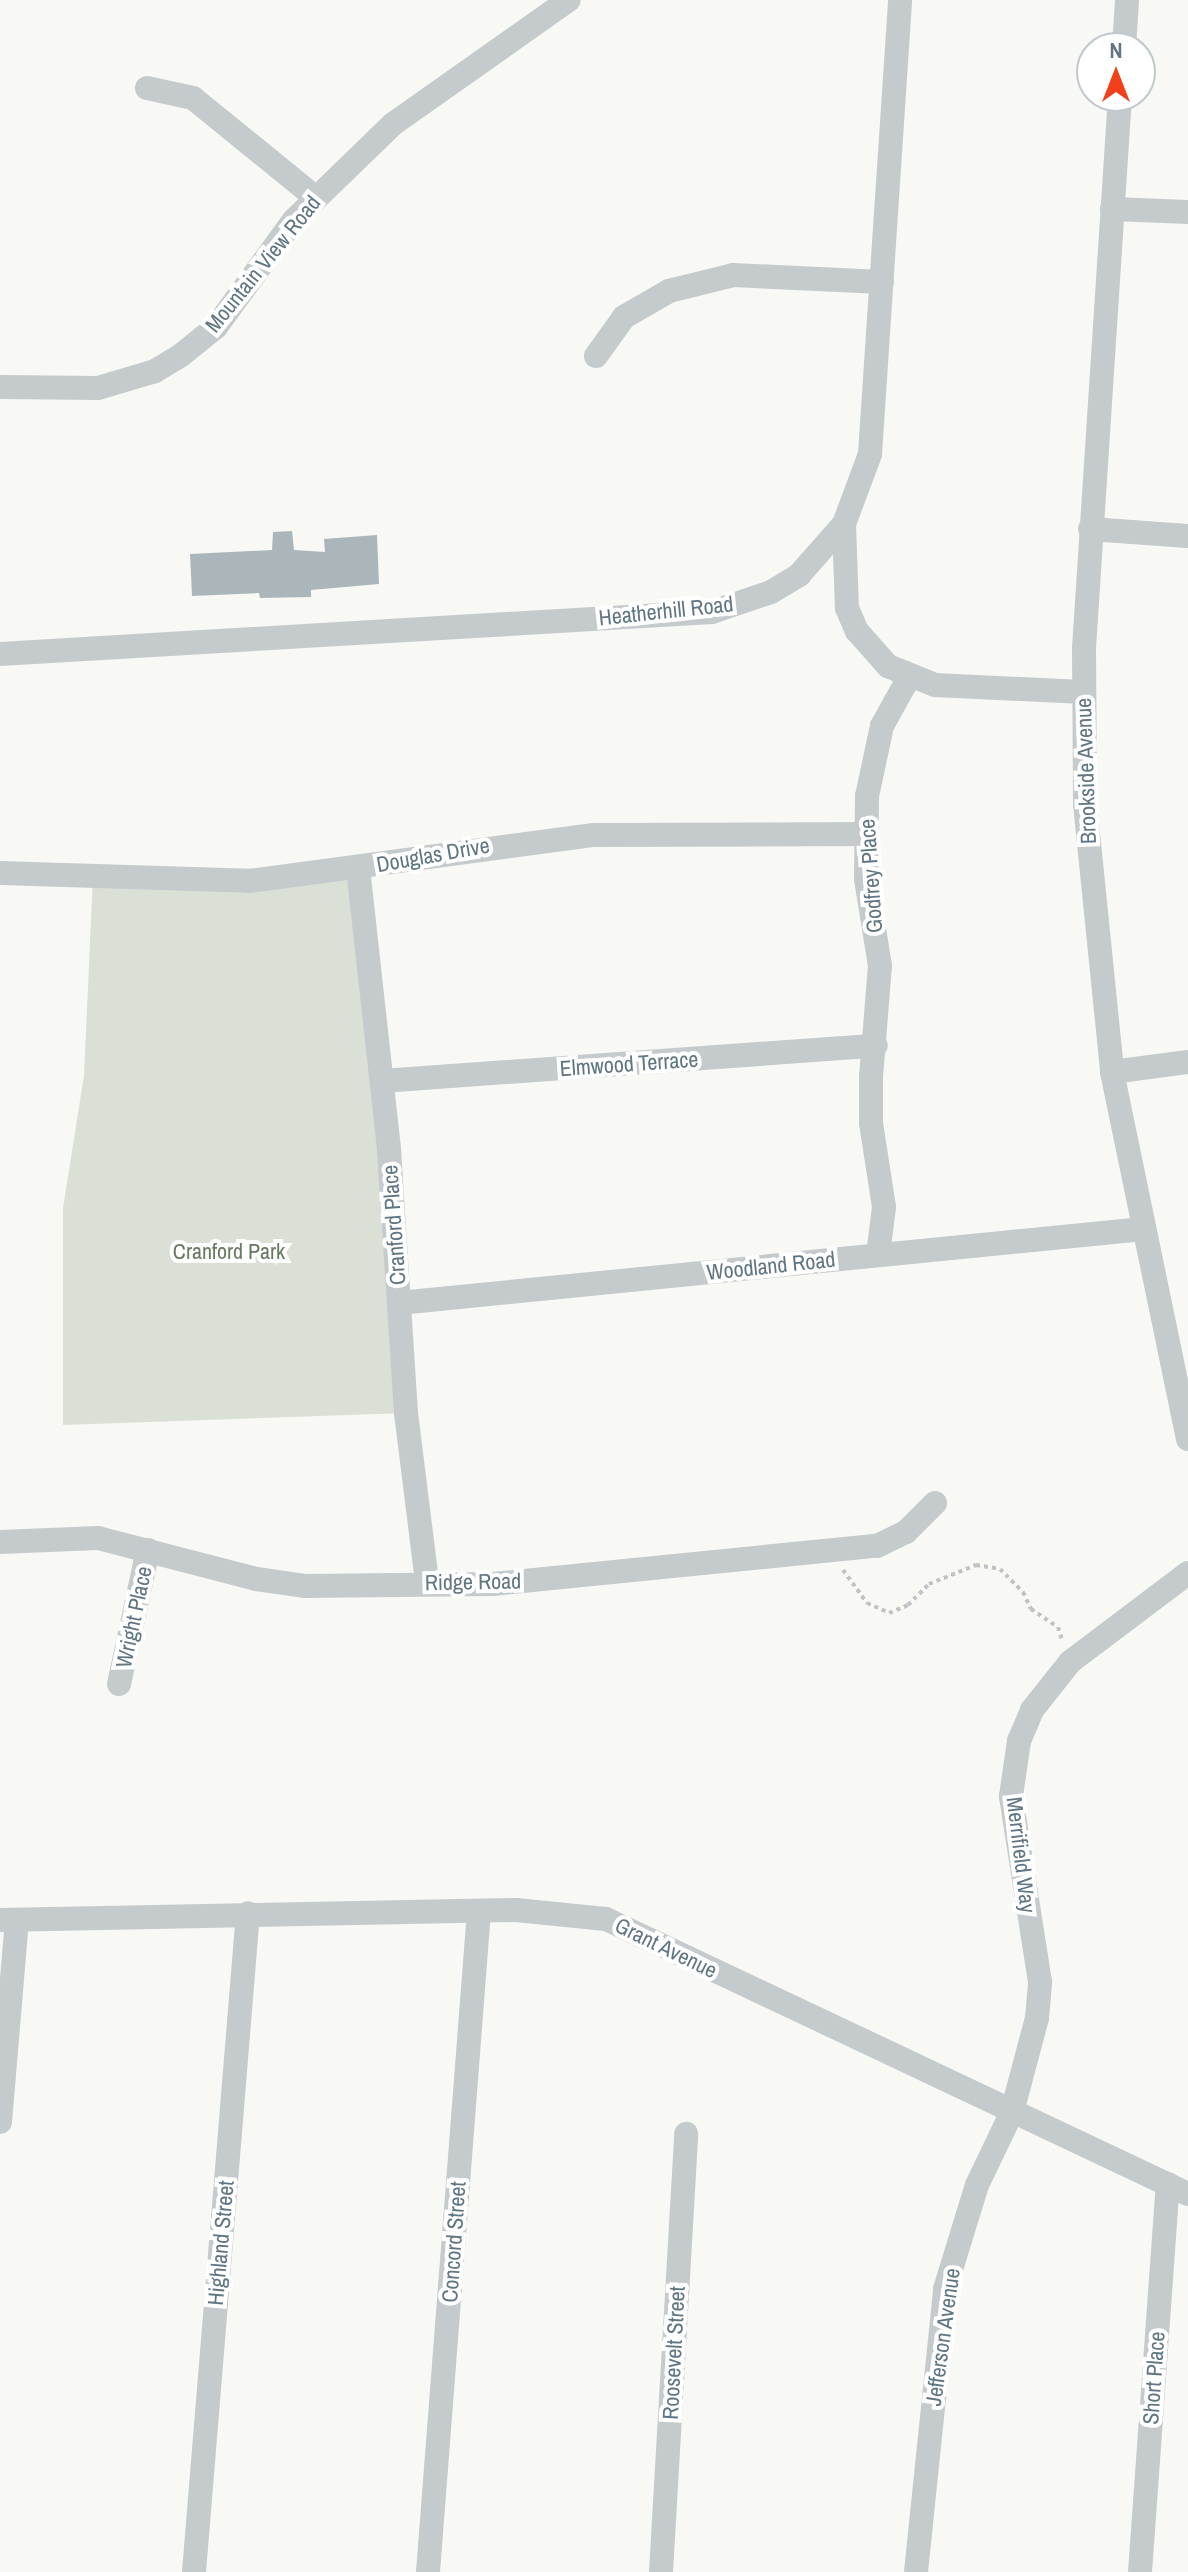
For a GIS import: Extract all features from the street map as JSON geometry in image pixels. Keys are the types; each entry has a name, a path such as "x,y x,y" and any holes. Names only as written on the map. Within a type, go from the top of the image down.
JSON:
{"street":[{"name":"Mountain View Road","path":"0,387 98,388 155,371 180,356 216,327 315,197 432,92 569,0"},
{"path":"1125,32 1127,0"},
{"name":"Heatherhill Road","path":"0,654 712,612 761,597 799,575 844,524 870,454 895,8"},
{"path":"147,88 193,98 315,197"},
{"name":"Brookside Avenue","path":"1119,112 1090,529 1083,692 1091,902 1112,1072 1188,1439"},
{"path":"1112,209 1188,212"},
{"path":"596,356 624,317 669,291 733,275 882,282"},
{"path":"844,524 843,588 857,631 888,666 935,685 1083,692"},
{"path":"1090,529 1188,536"},
{"name":"Godfrey Place","path":"878,1255 884,1207 871,1123 880,966 870,911 867,834 871,762 890,709 909,677"},
{"name":"Douglas Drive","path":"0,873 187,882 358,868 475,847 594,835 867,834"},
{"name":"Cranford Place","path":"358,868 382,1081 399,1303 427,1582"},
{"name":"Elmwood Terrace","path":"382,1081 876,1046"},
{"path":"1112,1072 1188,1062"},
{"name":"Woodland Road","path":"399,1303 1143,1229"},
{"name":"Ridge Road","path":"0,1542 98,1538 256,1579 305,1586 530,1581 877,1546 906,1532 935,1503"},
{"name":"Wright Place","path":"119,1684 148,1550"},
{"name":"Merrifield Way","path":"1012,2112 1037,2018 1040,1982 1013,1821 1013,1769 1032,1710 1074,1659 1188,1573"},
{"name":"Grant Avenue","path":"8,1920 248,1913 479,1911 606,1919 1178,2189"},
{"name":"Concord Street","path":"428,2572 479,1911"},
{"name":"Highland Street","path":"194,2572 248,1913"},
{"path":"0,2122 8,1920"},
{"name":"Jefferson Avenue","path":"916,2572 945,2289 977,2185 1012,2112"},
{"name":"Roosevelt Street","path":"661,2572 686,2134"},
{"name":"Short Place","path":"1140,2572 1178,2189"}],"path":[{"path":"836,1548 837,1563 867,1603 889,1613 908,1605 929,1584 947,1581 976,1565 1000,1569 1023,1592 1031,1609 1058,1627 1074,1659"}],"green space":[{"name":"Cranford Park","path":"358,868 406,1413 63,1425 63,1208 84,1075 93,877"}],"building":[{"path":"292,531 294,550 325,552 324,539 377,535 379,584 311,590 311,597 260,598 259,593 192,596 190,554 272,550 273,532"}]}
